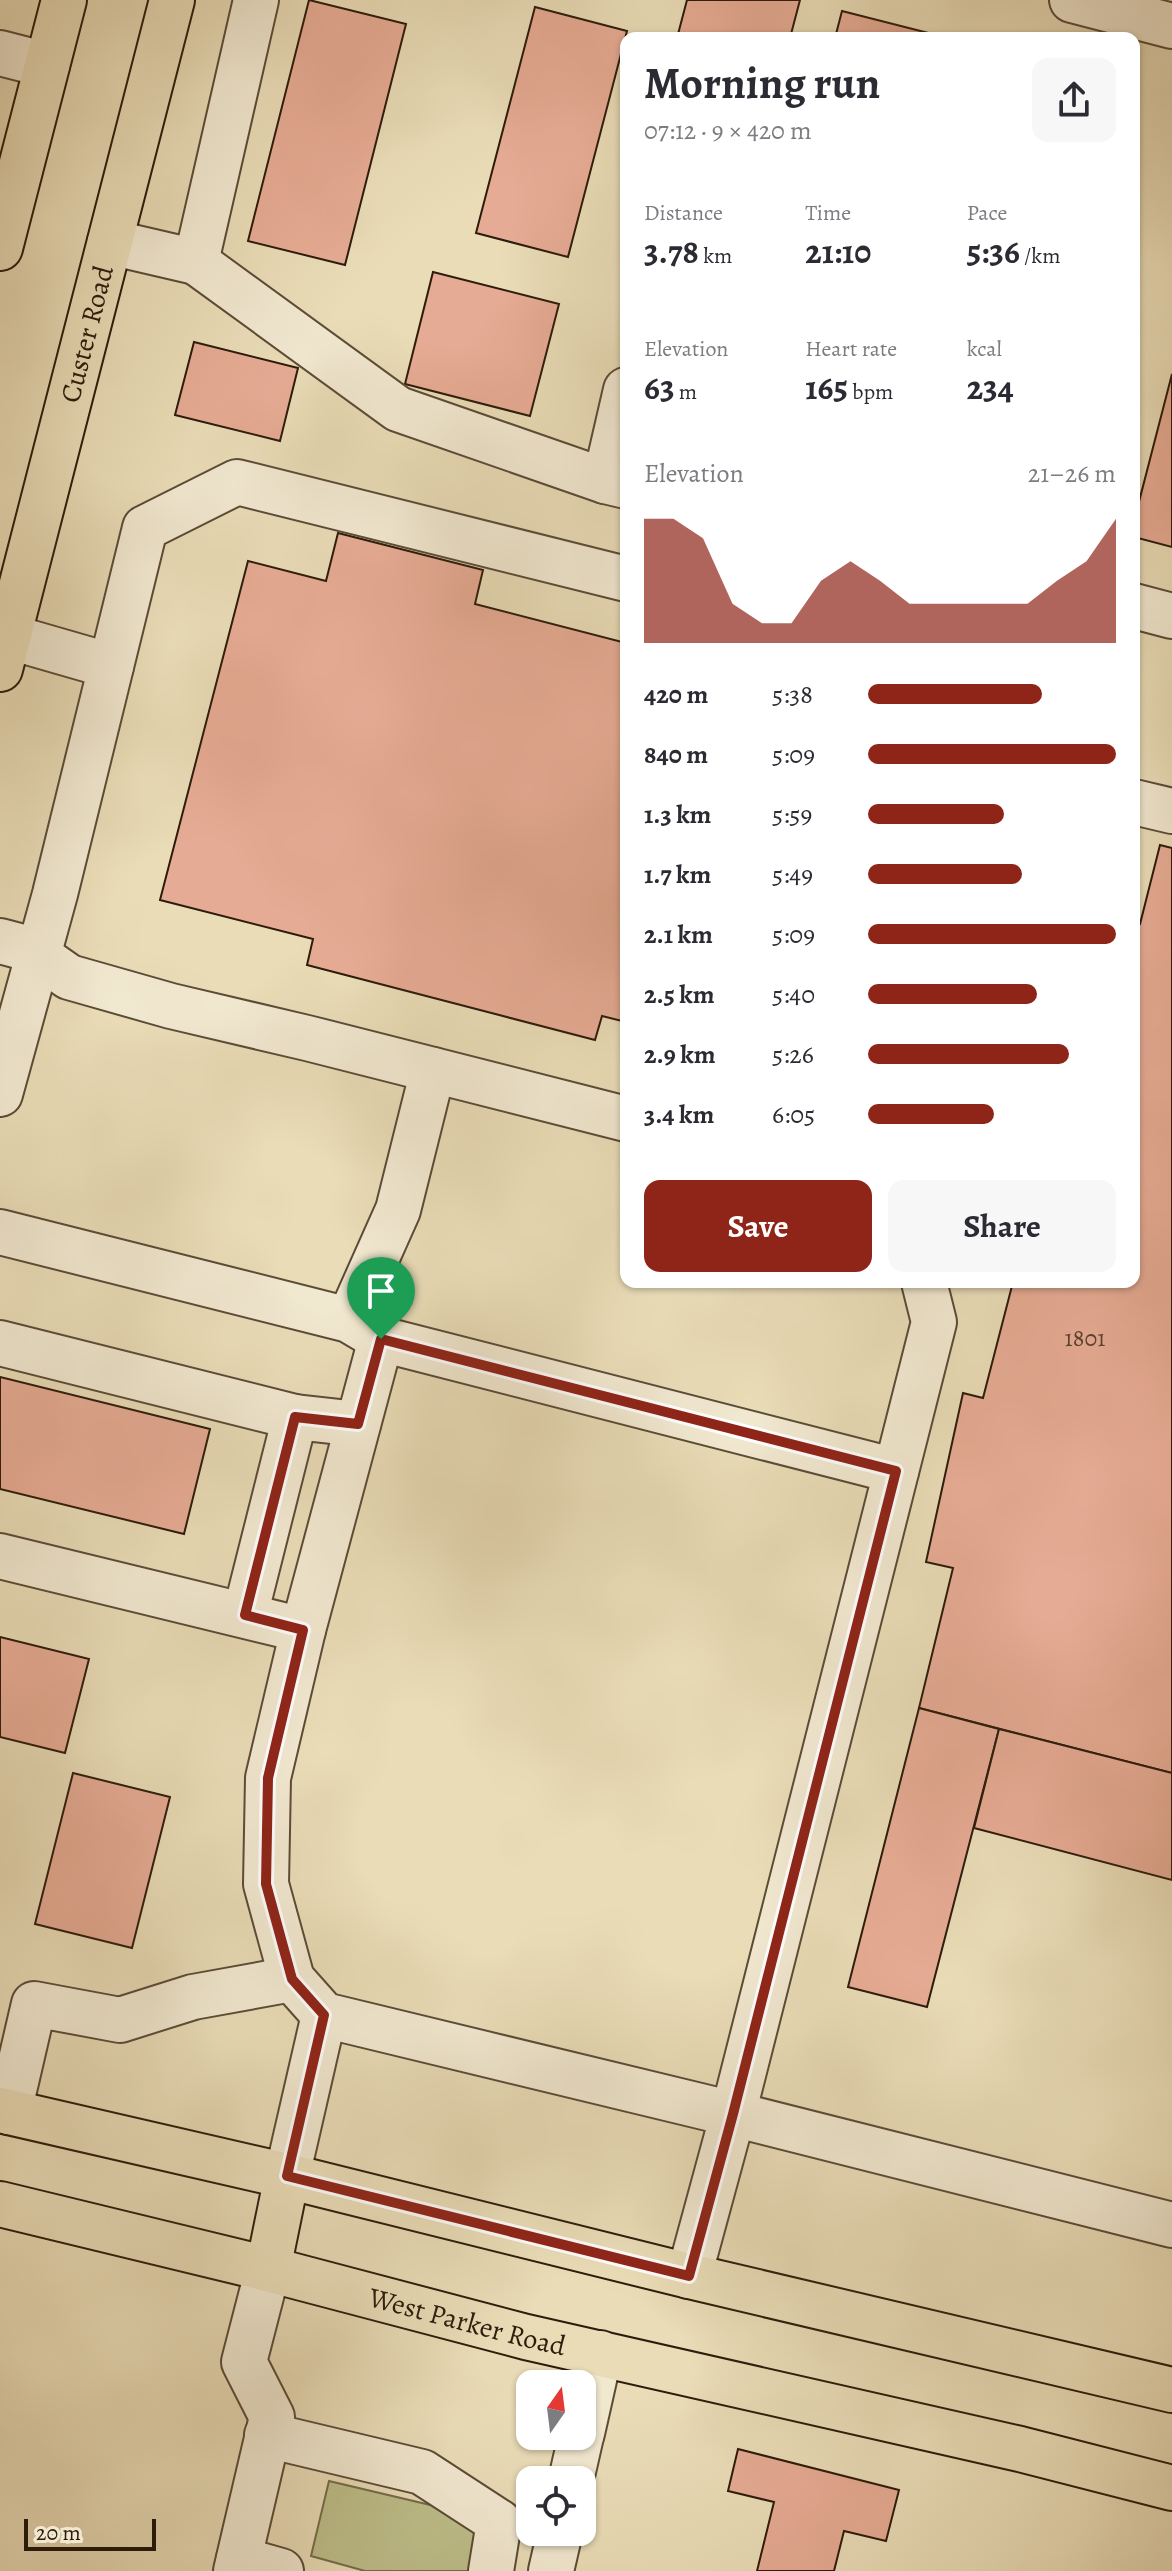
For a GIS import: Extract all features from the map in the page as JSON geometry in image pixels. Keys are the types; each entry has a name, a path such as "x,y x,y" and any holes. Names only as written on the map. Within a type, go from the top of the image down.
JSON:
{"main road":[{"path":"0,248 64,0"},
{"name":"Custer Road","path":"3,646 172,0"},
{"path":"4,2111 287,2176 689,2276 1172,2390"},
{"path":"268,2269 287,2176"},
{"name":"West Parker Road","path":"0,2204 268,2269 526,2337 1020,2449 1172,2488"}],"lane":[{"path":"196,262 256,0"},
{"path":"1072,0 1172,26"},
{"path":"0,53 47,65"},
{"path":"110,242 196,262 398,409 616,483 620,446"},
{"path":"0,1094 19,948 111,666 145,528 237,482 620,578"},
{"path":"1140,608 1172,616"},
{"path":"3,646 111,666"},
{"path":"1140,803 1172,811"},
{"path":"19,948 69,977 171,1006 620,1117"},
{"path":"433,1070 365,1329 358,1424 303,1630 268,1778 266,1884 292,1979 324,2015 1172,2225"},
{"path":"0,1232 896,1471"},
{"path":"689,2276 934,1322 926,1288"},
{"path":"0,1343 295,1417 358,1424"},
{"path":"245,1615 295,1417"},
{"path":"0,1556 303,1630"},
{"path":"4,2111 17,1998 120,2020 193,1997 292,1979"},
{"path":"287,2176 324,2015"},
{"path":"268,2269 244,2362 272,2417 238,2565 281,2571"},
{"path":"596,2371 600,2353"},
{"path":"267,2435 422,2472 499,2522 491,2571"},
{"path":"551,2571 557,2546"}],"green space":[{"path":"329,2481 464,2513 489,2549 481,2571 365,2571 311,2556"}],"building":[{"path":"309,0 406,24 345,265 248,241"},
{"path":"687,0 800,0 792,32 679,32"},
{"path":"535,7 627,31 620,32 620,58 568,257 476,233"},
{"path":"842,11 924,32 837,32"},
{"path":"433,272 559,304 530,416 405,384"},
{"path":"194,342 298,368 280,441 175,415"},
{"path":"1172,374 1172,547 1140,539 1140,498"},
{"path":"338,533 483,570 475,604 620,641 620,1020 602,1016 595,1040 307,965 313,939 160,900 248,561 326,581"},
{"path":"1160,845 1172,848 1172,1773 919,1708 953,1568 926,1562 963,1393 983,1398 1011,1288 1140,1288 1140,924"},
{"path":"0,1377 210,1429 184,1534 0,1489"},
{"path":"0,1637 89,1659 65,1753 0,1737"},
{"path":"919,1708 999,1729 927,2007 848,1987"},
{"path":"999,1729 1172,1773 1172,1880 974,1828"},
{"path":"73,1773 170,1797 132,1948 35,1924"},
{"path":"738,2449 899,2490 886,2541 844,2531 834,2571 757,2571 774,2502 728,2491"}],"route":[{"path":"381,1339 896,1471 689,2276 287,2176 324,2015 292,1979 266,1884 268,1778 303,1630 245,1615 295,1417 358,1424 381,1339"}]}
